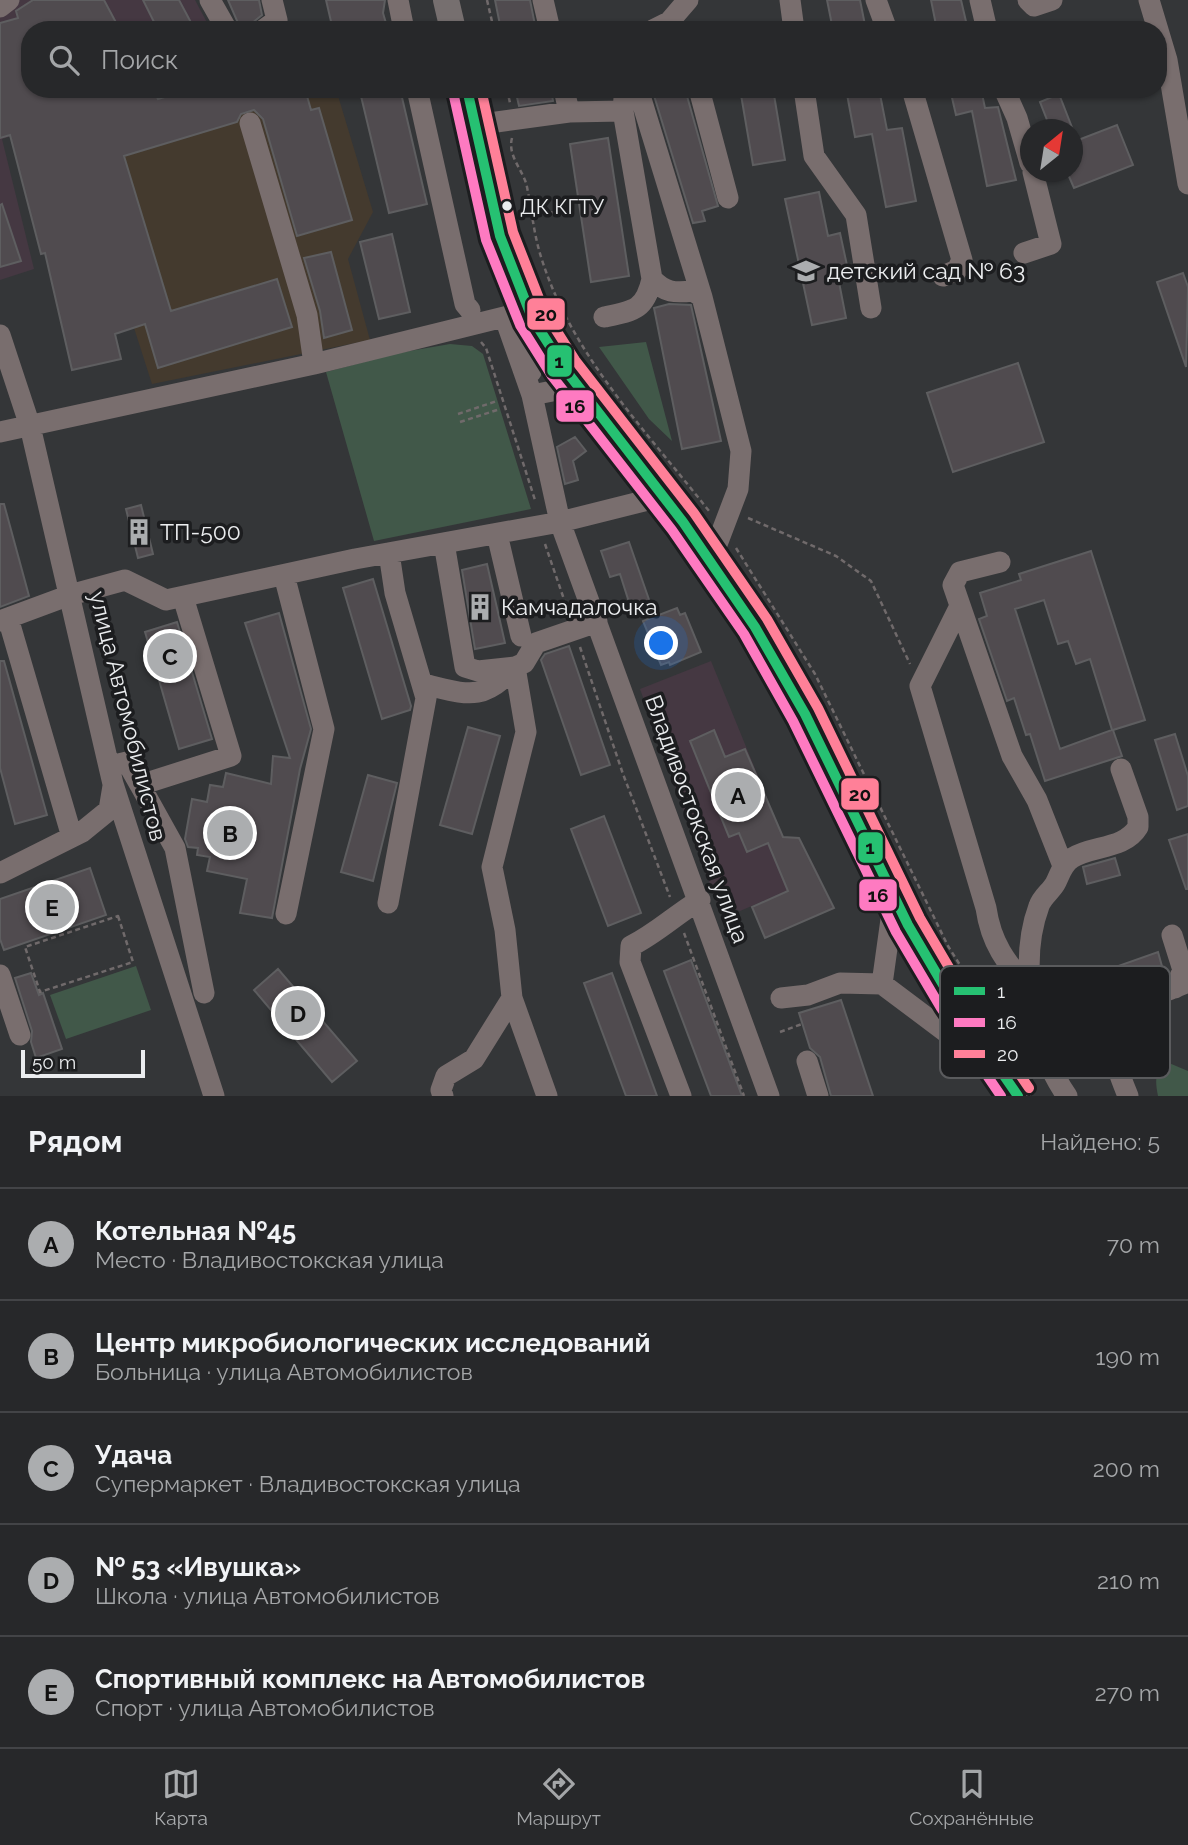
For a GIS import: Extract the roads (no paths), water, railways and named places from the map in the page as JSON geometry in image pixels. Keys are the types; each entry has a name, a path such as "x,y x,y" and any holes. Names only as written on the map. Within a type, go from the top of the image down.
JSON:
{"main road":[{"path":"446,0 451,21"},
{"path":"469,98 505,248 517,314 578,386 664,496 712,560 751,619 796,696 894,898 940,981"},
{"path":"1005,1078 1018,1096"}],"street":[{"path":"0,7 9,0"},
{"path":"210,0 222,21"},
{"path":"272,0 276,21"},
{"path":"398,0 402,21"},
{"path":"543,0 548,21"},
{"path":"790,0 793,21"},
{"path":"876,0 884,21"},
{"path":"980,0 985,21"},
{"path":"1028,0 1034,6 1052,0"},
{"path":"1149,0 1155,21"},
{"path":"673,21 692,1"},
{"path":"1167,60 1188,184"},
{"path":"420,98 465,303 470,310"},
{"path":"566,98 569,112"},
{"path":"604,317 631,312 648,299 652,279 623,111 624,98"},
{"path":"641,98 702,297 741,451 742,468 732,512 712,560"},
{"path":"701,98 728,198"},
{"path":"805,98 814,156 856,215 872,308"},
{"path":"915,98 962,260 957,270 943,275"},
{"path":"1007,98 1020,133"},
{"path":"475,125 569,112 623,111"},
{"path":"250,123 307,314 314,364"},
{"path":"1024,253 1051,244 1036,182"},
{"path":"652,279 660,288 675,293 693,291 702,297"},
{"path":"0,432 314,364 517,314"},
{"name":"Владивостокская улица","path":"517,314 559,522 700,900 769,1096"},
{"name":"улица Автомобилистов","path":"0,335 30,426 111,775 214,1096"},
{"path":"532,396 578,386"},
{"path":"72,837 4,619 70,595 124,580 166,600 389,552 559,522 664,496"},
{"path":"497,534 522,636"},
{"path":"444,543 465,667 478,671 514,667 524,663 536,643 597,622"},
{"path":"388,903 426,698 395,593 389,552"},
{"path":"1000,562 960,572 953,585 1012,755 1037,800 1063,866"},
{"path":"284,575 324,729 286,914"},
{"path":"140,785 231,756 183,597"},
{"path":"960,606 920,686 986,908 989,929 999,954 1010,966"},
{"path":"424,684 460,692 481,692 497,686 514,667"},
{"path":"514,667 526,732 492,867 505,930 512,998 547,1096"},
{"path":"0,873 72,837 109,810 111,775 127,762 175,848 204,993"},
{"path":"1030,966 1032,925 1041,902 1054,886 1063,866 1072,857 1121,841 1138,827 1138,817 1121,769"},
{"path":"882,984 894,898"},
{"path":"681,1096 630,962 631,946 662,931 673,917 700,900"},
{"path":"1172,935 1183,970 1182,985"},
{"path":"0,975 20,1035"},
{"path":"781,998 808,995 840,983 882,984 940,1028"},
{"path":"443,1096 441,1090 446,1076 474,1059 512,998"},
{"path":"807,1061 818,1096"},
{"path":"1054,1078 1067,1096"},
{"path":"1121,1078 1128,1096"}],"place":[{"name":"ДК КГТУ","path":"507,206"},
{"name":"детский сад № 63","path":"806,271"},
{"name":"ТП-500","path":"139,532"},
{"name":"Камчадалочка","path":"480,607"},
{"name":"Удача","path":"170,656"},
{"name":"Котельная №45","path":"738,795"},
{"name":"Центр микробиологических исследований","path":"230,833"},
{"name":"Спортивный комплекс на Автомобилистов","path":"52,907"},
{"name":"№ 53 «Ивушка»","path":"298,1013"}]}
